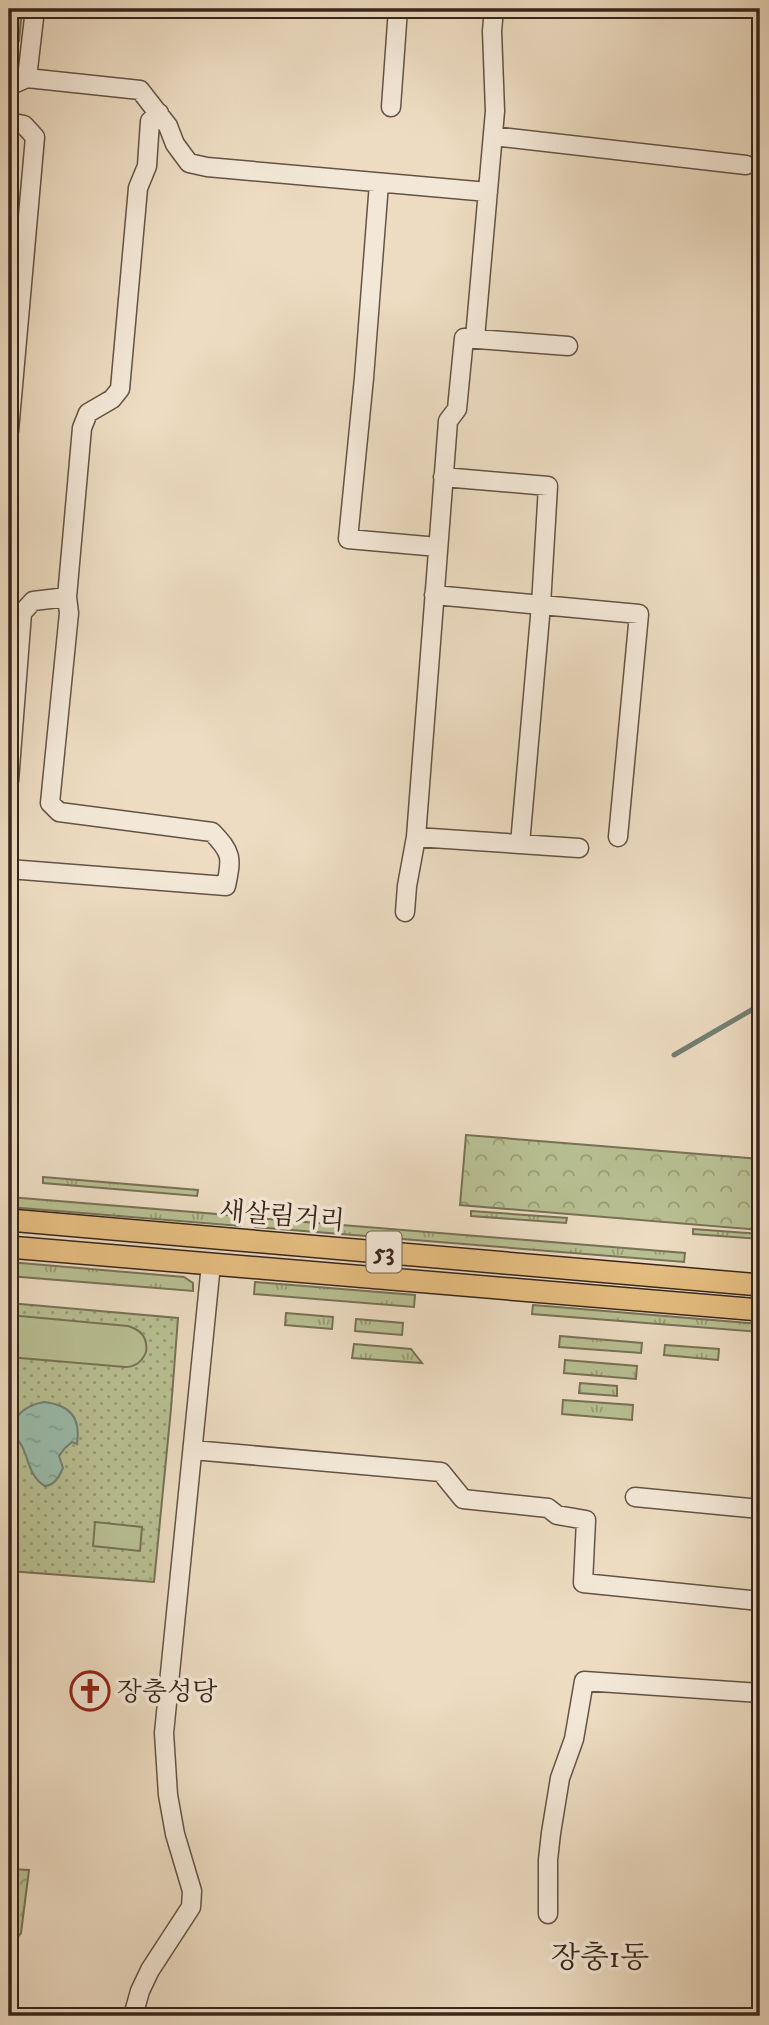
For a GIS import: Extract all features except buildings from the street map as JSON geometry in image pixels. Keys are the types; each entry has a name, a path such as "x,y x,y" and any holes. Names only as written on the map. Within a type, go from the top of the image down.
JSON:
{"main road":[{"name":"새살림거리","path":"9,1220 760,1285"},
{"name":"새살림거리","path":"9,1247 760,1310"}],"street":[{"path":"27,78 35,9"},
{"path":"391,107 398,9"},
{"path":"475,338 495,111 492,31 494,9"},
{"path":"9,86 27,78 140,90 168,126 175,144 189,163 207,167 488,192"},
{"path":"9,869 226,886 231,859 226,847 212,832 59,812 50,803 69,612 67,597 82,428 88,413 112,399 120,388 138,188 147,166 150,121 159,113"},
{"path":"9,122 24,125 35,136 9,431"},
{"path":"493,136 746,165"},
{"path":"379,183 348,539 438,547"},
{"path":"405,912 416,837 448,421 457,409 464,338 568,346"},
{"path":"443,477 548,486 541,605 520,844"},
{"path":"435,595 639,614 618,837"},
{"path":"9,781 22,613 33,601 67,597"},
{"path":"416,837 579,848"},
{"path":"133,2016 140,1991 150,1970 191,1907 192,1891 175,1834 168,1795 164,1733 211,1264"},
{"path":"193,1450 441,1472 463,1499 548,1508 557,1515 586,1520 583,1583 760,1601"},
{"path":"635,1497 760,1508"},
{"path":"548,1914 551,1833 560,1778 573,1739 584,1681 760,1693"}],"green space":[{"path":"9,9 22,9 19,41 9,48"},
{"path":"466,1135 760,1159 760,1230 460,1205"},
{"path":"43,1177 198,1190 197,1196 43,1183"},
{"path":"9,1197 241,1216 240,1226 9,1207"},
{"path":"471,1211 567,1218 566,1223 471,1216"},
{"path":"256,1218 685,1253 684,1262 255,1227"},
{"path":"693,1229 760,1234 760,1239 693,1234"},
{"path":"9,1262 184,1277 193,1283 193,1291 9,1276"},
{"path":"255,1282 415,1295 414,1307 254,1294"},
{"path":"9,1303 178,1318 154,1582 9,1571"},
{"path":"533,1305 760,1324 760,1332 532,1314"},
{"path":"286,1313 333,1317 332,1329 285,1325"},
{"path":"9,1315 128,1326 143,1335 146,1352 138,1363 125,1367 9,1357"},
{"path":"356,1319 403,1323 402,1335 355,1331"},
{"path":"560,1336 642,1343 641,1353 559,1347"},
{"path":"354,1344 411,1349 422,1363 352,1358"},
{"path":"665,1345 719,1349 718,1360 664,1355"},
{"path":"565,1360 637,1366 636,1379 564,1373"},
{"path":"580,1383 617,1386 617,1396 579,1393"},
{"path":"563,1400 633,1405 632,1420 562,1414"},
{"path":"95,1522 142,1527 140,1551 93,1546"},
{"path":"9,1869 29,1870 21,1933 9,1948"}],"water":[{"path":"44,1402 67,1409 75,1420 78,1435 77,1444 72,1442 59,1456 63,1468 58,1477 45,1486 34,1475 13,1429 21,1413"}],"waterway":[{"path":"674,1055 760,1005"}],"place":[{"name":"장충성당","path":"90,1691"}],"district":[{"name":"장충1동","path":"600,1957"}]}
